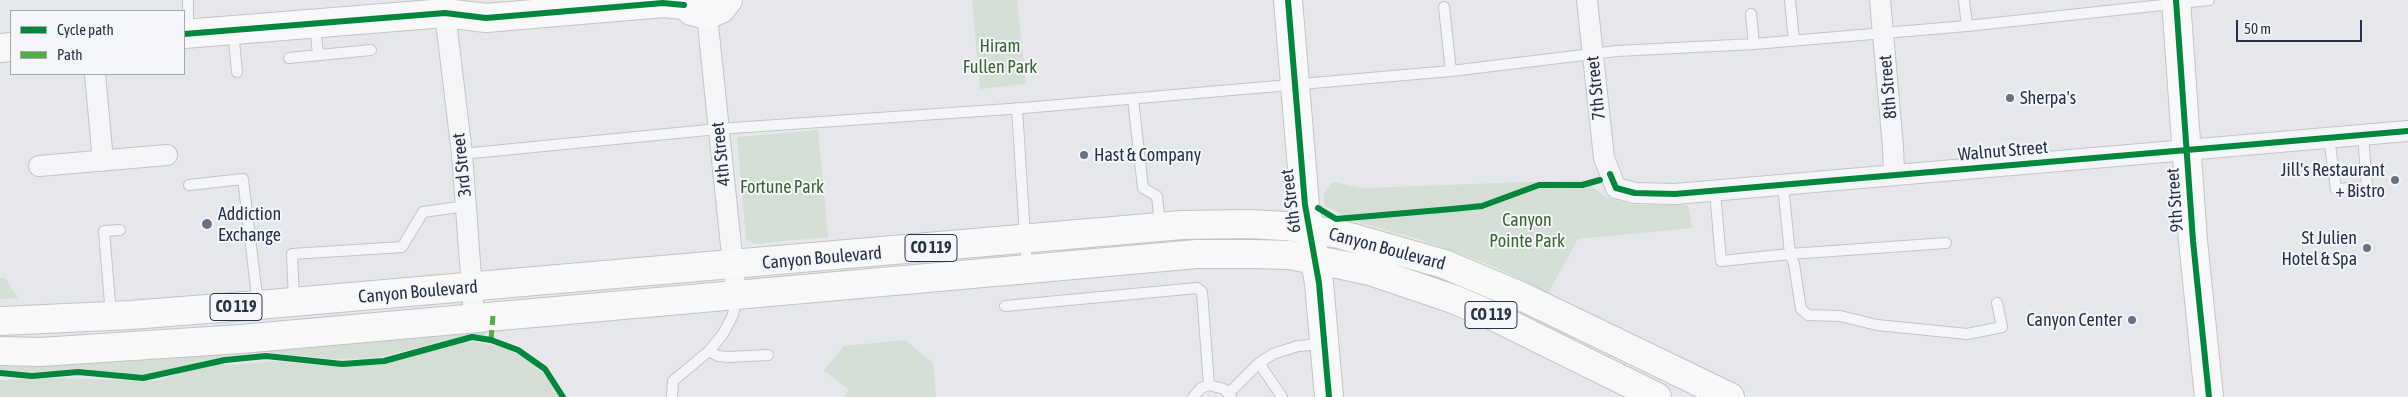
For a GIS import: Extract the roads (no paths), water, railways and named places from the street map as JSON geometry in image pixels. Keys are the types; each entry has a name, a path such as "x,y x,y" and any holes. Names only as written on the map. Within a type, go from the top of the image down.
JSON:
{"main road":[{"path":"445,13 483,0"},
{"name":"6th Street","path":"1288,0 1309,229 1329,397"},
{"name":"9th Street","path":"2176,1 2209,397"},
{"path":"186,34 445,13 486,18 663,3 711,5"},
{"name":"Canyon Boulevard","path":"0,321 111,316 258,305 1160,227 1228,224 1309,229 1388,247 1444,264 1481,278 1730,397"},
{"name":"Canyon Boulevard","path":"0,351 40,352 241,339 1197,254 1289,255 1370,271 1461,302 1658,397"}],"street":[{"name":"7th Street","path":"1587,0 1604,158 1610,174"},
{"name":"8th Street","path":"1880,0 1894,174"},
{"name":"4th Street","path":"711,5 718,129 736,294"},
{"name":"3rd Street","path":"445,13 462,154 474,317"},
{"path":"95,75 103,161"},
{"name":"Walnut Street","path":"1610,174 1616,188 1634,193 1675,194 2408,131"},
{"path":"39,166 168,155"}],"lane":[{"path":"186,34 188,0"},
{"path":"1790,0 1794,40"},
{"path":"1964,0 1967,26"},
{"path":"462,154 718,129 1133,99 1450,71 1592,54 1754,44 1967,26 2176,1 2209,0"},
{"path":"1444,7 1450,71"},
{"path":"1751,14 1754,44"},
{"path":"315,24 318,55"},
{"path":"233,30 237,72"},
{"path":"289,58 371,50"},
{"path":"1133,99 1143,188 1157,196 1160,227"},
{"path":"1017,108 1027,269"},
{"path":"2329,138 2336,189 2367,187 2363,135"},
{"path":"190,185 243,179 258,305"},
{"path":"1784,185 1790,254 1794,264 1801,308 1808,315 1840,316 1878,324 1967,334 2002,327 1997,303"},
{"path":"1715,191 1721,261 1946,243"},
{"path":"294,302 292,254 402,247 423,212 466,206"},
{"path":"111,316 104,231 120,230"},
{"path":"1005,306 1197,288 1202,292 1209,385"},
{"path":"672,397 673,381 709,351 728,325 734,310 736,294"},
{"path":"1193,397 1201,388 1209,385 1219,386 1230,395 1260,363 1286,348 1324,344"},
{"path":"709,351 718,356 728,357 768,355"},
{"path":"1260,363 1282,397"}],"place":[{"name":"Sherpa's","path":"2010,98"},
{"name":"Hast & Company","path":"1084,155"},
{"name":"Jill's Restaurant + Bistro","path":"2395,180"},
{"name":"Addiction Exchange","path":"207,224"},
{"name":"St Julien Hotel & Spa","path":"2367,248"},
{"name":"Canyon Center","path":"2132,320"}],"park label":[{"name":"Hiram Fullen Park","path":"1000,56"},
{"name":"Fortune Park","path":"782,187"},
{"name":"Canyon Pointe Park","path":"1527,230"}]}
